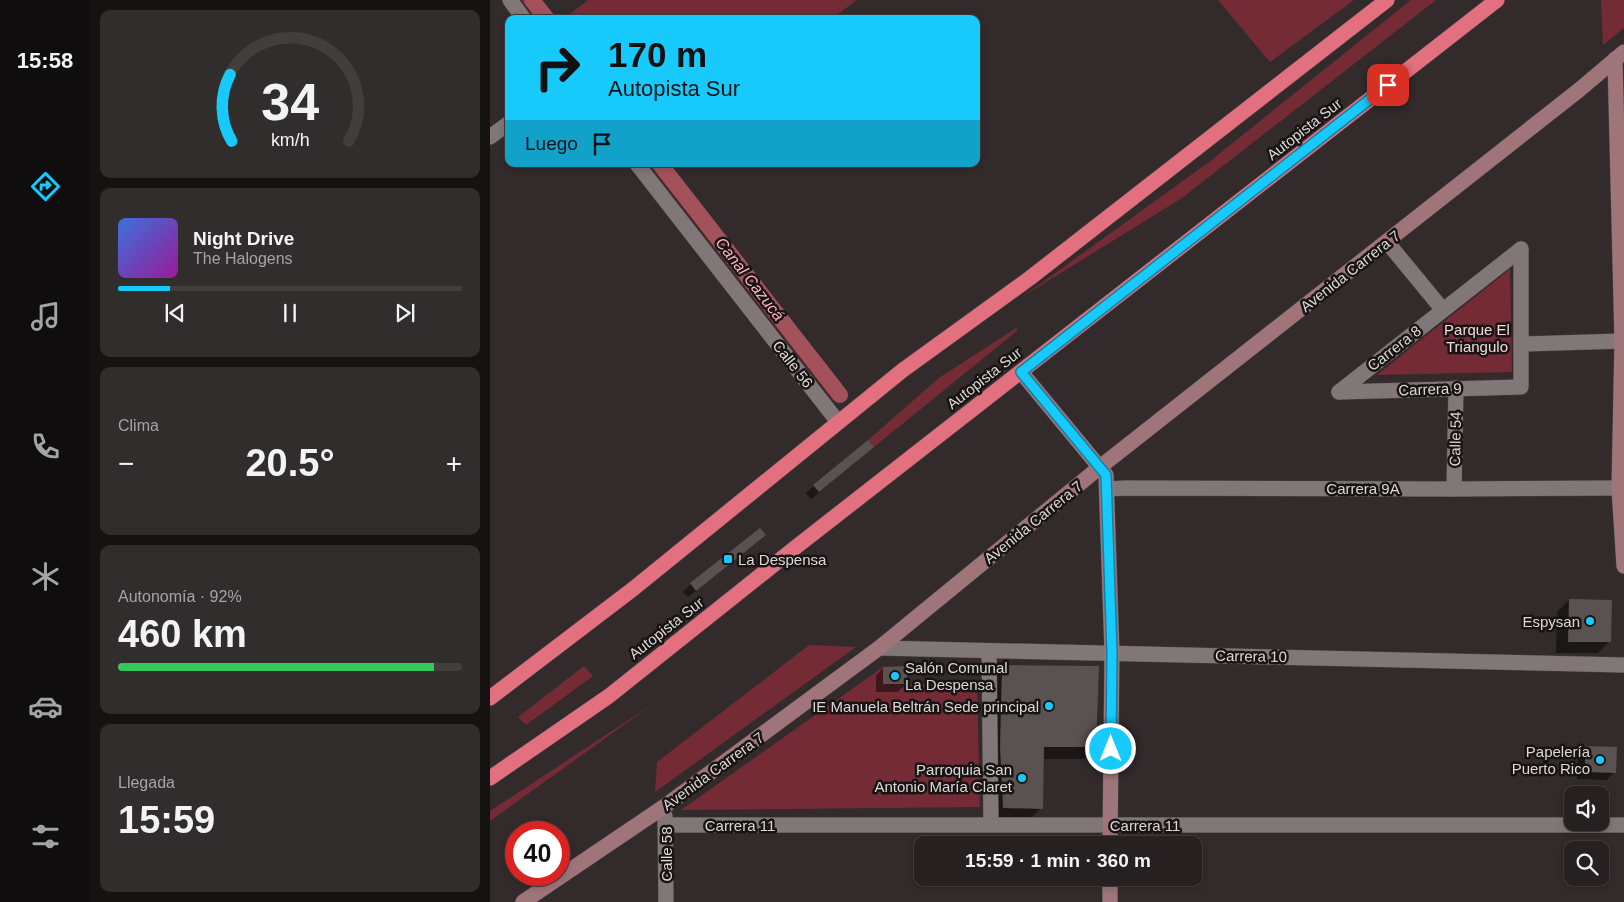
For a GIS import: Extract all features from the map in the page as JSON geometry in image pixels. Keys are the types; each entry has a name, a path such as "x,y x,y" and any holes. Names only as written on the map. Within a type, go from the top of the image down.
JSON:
{"highway":[{"path":"490,698 633,588 903,370 1045,266 1387,0"},
{"name":"Autopista Sur","path":"490,778 608,696 1496,0"}],"street":[{"path":"510,0 521,15"},
{"path":"1620,55 1622,341 1619,488 1624,566"},
{"name":"Avenida Carrera 7","path":"523,902 665,806 879,648 1100,468 1579,90 1620,55"},
{"path":"490,138 505,126"},
{"name":"Calle 56","path":"639,167 838,422"},
{"path":"1386,242 1443,310"},
{"name":"Carrera 8","path":"1339,392 1521,249 1521,344"},
{"path":"1521,344 1622,341"},
{"name":"Carrera 9","path":"1339,392 1521,386 1521,344"},
{"path":"1021,372 1106,475 1108,489 1112,653 1110,836"},
{"name":"Calle 54","path":"1454,489 1456,388"},
{"name":"Carrera 9A","path":"1108,489 1619,488"},
{"name":"Carrera 10","path":"879,648 1624,664"},
{"path":"989,651 991,825"},
{"name":"Calle 58","path":"665,806 666,902"},
{"name":"Carrera 11","path":"666,825 1624,825"},
{"path":"1110,886 1110,902"}],"green space":[{"path":"521,0 541,0 553,15 533,15"},
{"path":"588,0 857,0 836,15 570,14"},
{"path":"1218,0 1354,0 1270,62"},
{"path":"1411,0 1436,0 1182,198 1022,297 1209,162"},
{"path":"1601,0 1624,0 1624,28 1603,45"},
{"path":"651,167 671,167 845,391 833,400"},
{"name":"Parque El Triangulo","path":"1510,269 1512,372 1377,375"},
{"path":"1016,328 1018,330 874,447 868,440 939,378"},
{"path":"809,645 856,647 655,792 657,762"},
{"path":"584,666 593,676 526,725 518,717"},
{"path":"883,667 883,684 977,686 980,807 681,810"},
{"path":"653,704 490,821 490,811"}],"building":[{"path":"868,440 874,447 819,492 813,485"},
{"name":"La Despensa","path":"760,528 766,535 696,591 690,583"},
{"name":"Espysan","path":"1569,599 1612,600 1611,642 1568,642"},
{"name":"IE Manuela Beltrán Sede principal","path":"1002,665 1099,666 1096,747 1044,747 1043,809 1003,808 1000,747"},
{"name":"Salón Comunal La Despensa","path":"907,666 907,684 883,684 883,667"},
{"name":"Papelería Puerto Rico","path":"1585,746 1617,747 1616,773 1585,772"}],"waterway":[{"name":"Canal Cazucá","path":"532,0 544,15"},
{"name":"Canal Cazucá","path":"662,167 840,395"}],"place":[{"name":"La Despensa","path":"728,559"},
{"name":"Espysan","path":"1590,621"},
{"name":"Salón Comunal La Despensa","path":"895,676"},
{"name":"IE Manuela Beltrán Sede principal","path":"1049,706"},
{"name":"Papelería Puerto Rico","path":"1600,760"},
{"name":"Parroquia San Antonio María Claret","path":"1022,778"}],"route":[{"path":"1111,749 1112,653 1108,489 1106,475 1021,372 1388,85"}]}
